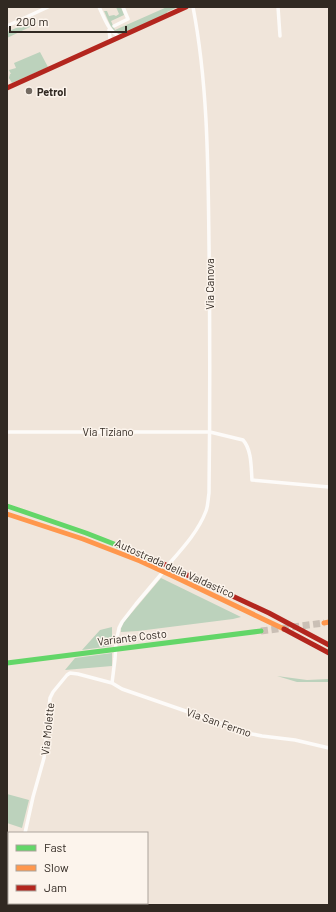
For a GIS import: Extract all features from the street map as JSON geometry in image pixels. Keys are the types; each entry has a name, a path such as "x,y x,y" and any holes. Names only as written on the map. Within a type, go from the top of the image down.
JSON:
{"main road":[{"path":"7,88 186,7"},
{"name":"Autostrada della Valdastico","path":"7,506 112,542 163,563 271,614 329,645"},
{"name":"Autostrada della Valdastico","path":"7,514 54,528 158,569 276,625 329,653"},
{"name":"Variante Costo","path":"7,664 261,631"}],"street":[{"path":"7,26 48,7"},
{"path":"99,7 109,28 113,33 120,37"},
{"path":"114,26 128,19 123,7"},
{"name":"Via Canova","path":"112,683 116,642 122,622 196,531 206,510 209,493 208,141 201,58 193,7"},
{"path":"278,7 280,36"},
{"path":"109,28 109,42"},
{"name":"Via Tiziano","path":"7,432 210,432 245,441 249,449 252,480 329,487"},
{"name":"Via Molette","path":"25,832 44,758 50,698 53,692 70,673 112,683"},
{"name":"Via San Fermo","path":"112,683 130,691 252,734 295,740 329,748"}],"green space":[{"path":"116,7 121,7 124,15 111,21 115,30 167,7 178,7 167,12 167,14 121,35 112,28 104,11 107,11 109,16 116,16 119,14"},
{"path":"33,17 37,23 36,24 7,38 7,32 32,21"},
{"path":"40,52 48,67 12,83 9,78 11,74 9,70 16,68 14,63"},
{"path":"161,578 241,617 121,632 124,622"},
{"path":"112,627 112,646 82,650 100,630"},
{"path":"112,653 112,666 65,670 75,658"},
{"path":"277,676 307,680 329,679 329,682 297,682"},
{"path":"7,794 29,800 22,828 7,823"}],"tunnel":[{"path":"261,631 324,623"}],"traffic: fast":[{"path":"7,506 86,533 155,560"},
{"path":"7,663 261,631"}],"traffic: slow":[{"path":"7,514 83,539 140,561 284,629"},
{"path":"324,623 329,622"}],"traffic: jam":[{"path":"7,88 186,7"},
{"path":"155,560 269,613 329,645"},
{"path":"284,629 329,653"}],"place":[{"name":"Petrol","path":"29,91"}]}
